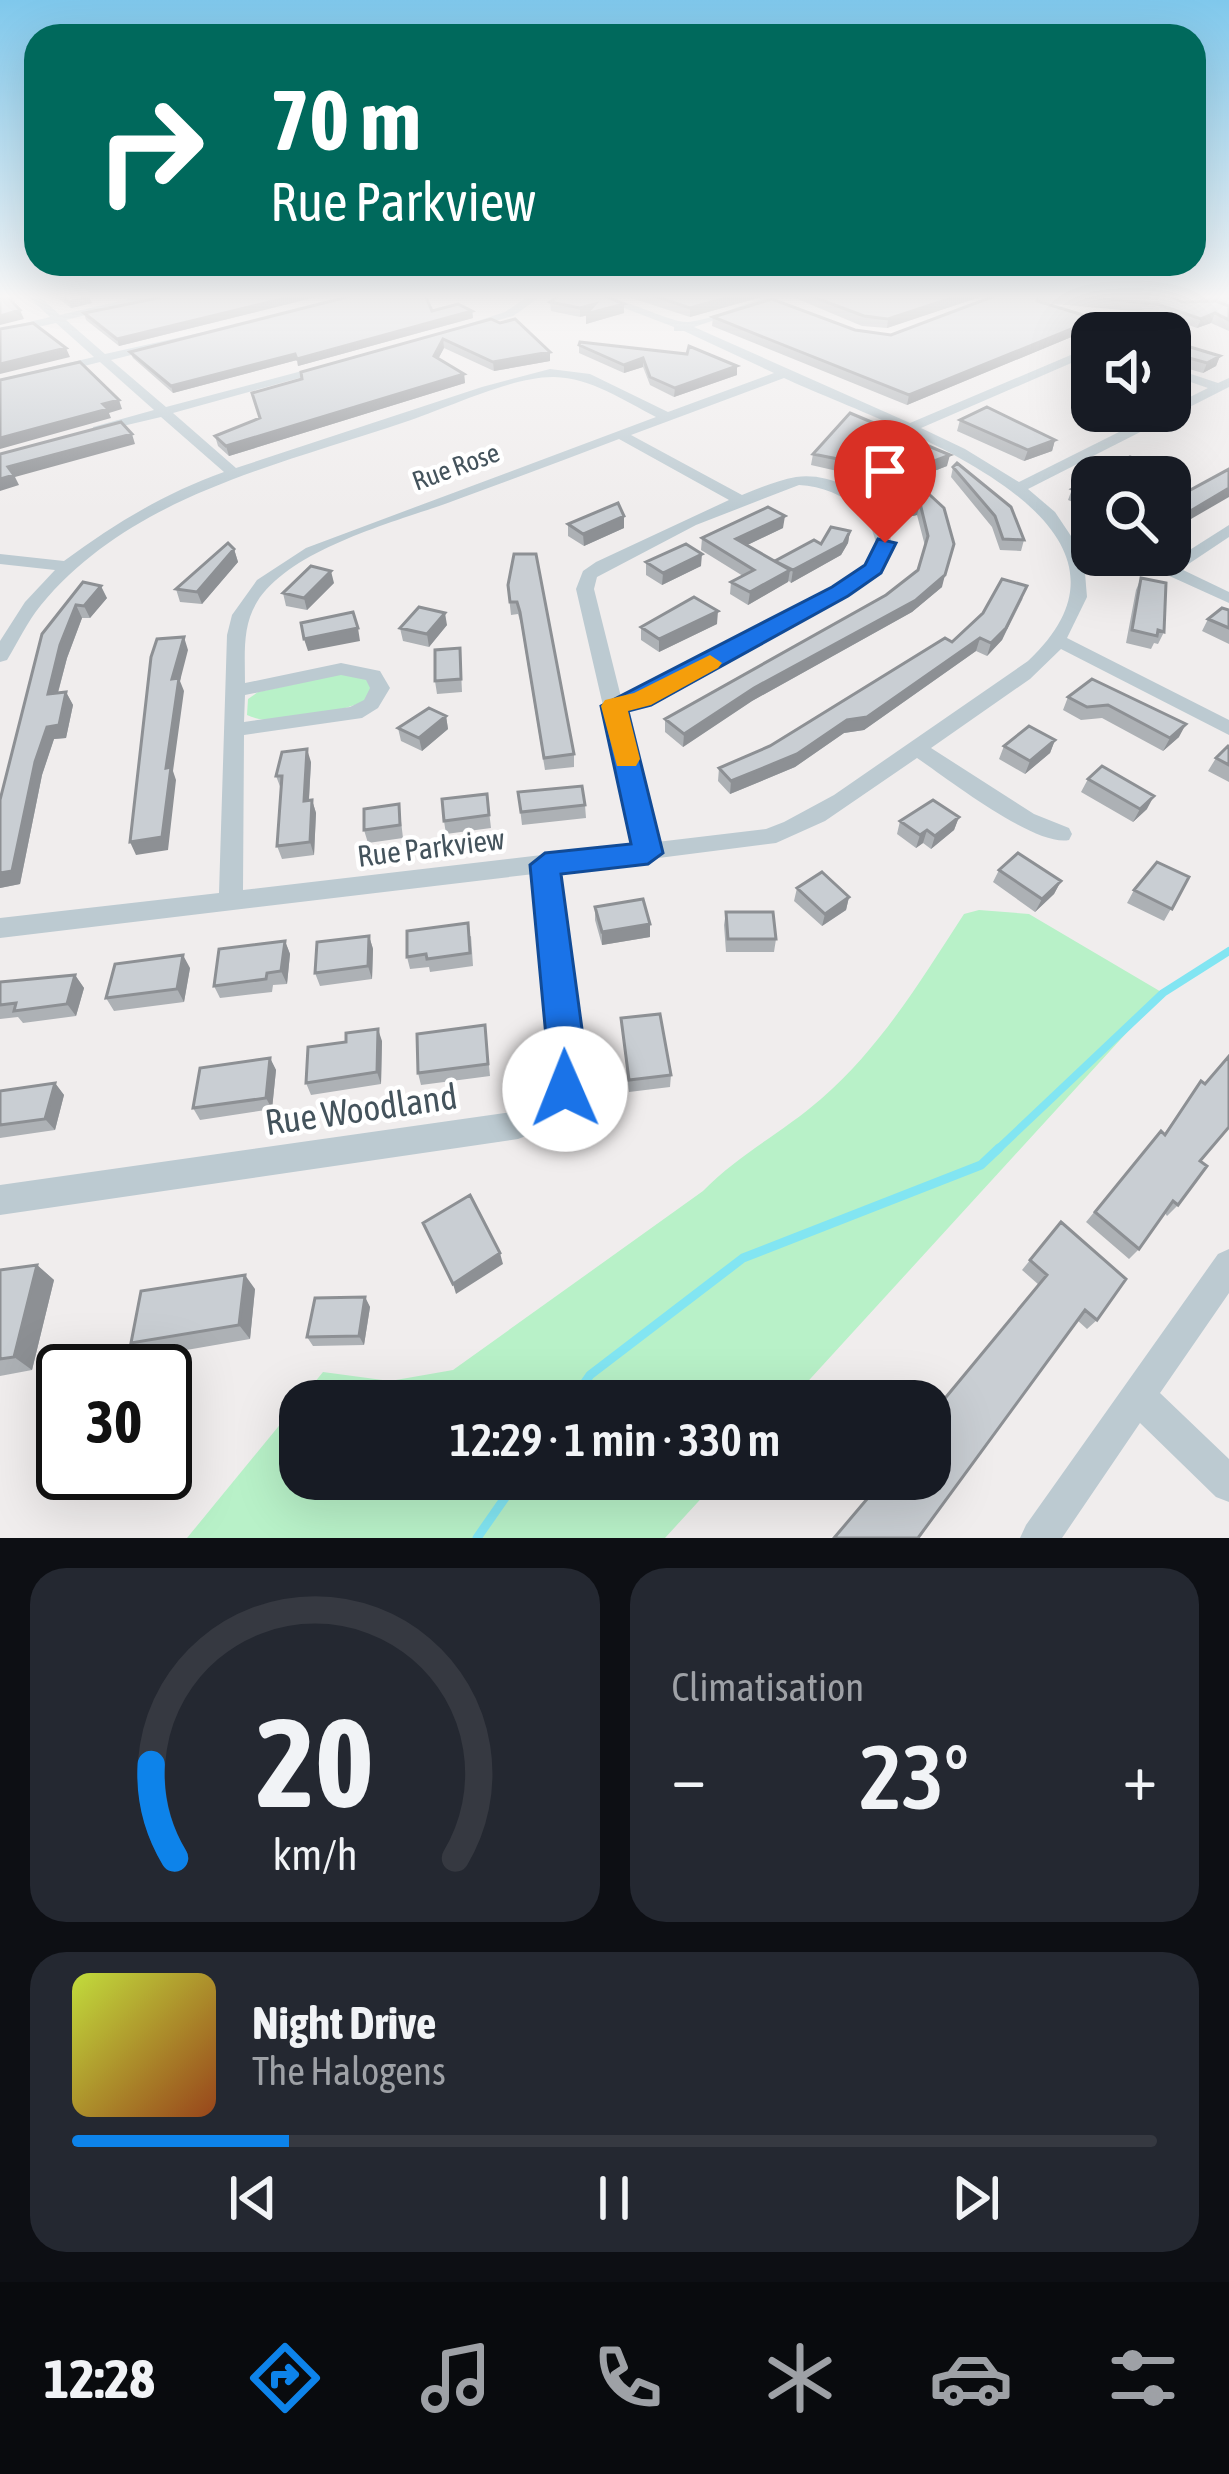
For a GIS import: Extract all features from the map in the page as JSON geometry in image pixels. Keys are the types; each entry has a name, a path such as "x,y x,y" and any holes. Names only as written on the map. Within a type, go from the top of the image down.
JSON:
{"street":[{"path":"0,383 67,367"},
{"path":"113,367 233,473"},
{"path":"86,434 323,367"},
{"path":"766,367 974,457 1021,487 1054,522 1071,552"},
{"path":"909,428 1053,367"},
{"path":"0,656 21,617 67,566 140,514 233,473 550,373 586,377 667,417"},
{"name":"Rue Rose","path":"231,901 242,613 255,591 284,566 348,536 783,374"},
{"path":"1191,376 1224,384"},
{"path":"1021,487 1042,481 1224,384"},
{"path":"621,435 744,502"},
{"path":"614,706 642,699 868,573 883,554 884,533 875,518 827,485 792,482 589,574 585,589 648,853"},
{"path":"1191,556 1229,530"},
{"path":"0,559 67,566"},
{"path":"1075,576 1077,595 1058,640 1229,728"},
{"path":"1179,576 1229,598"},
{"path":"0,618 21,617"},
{"name":"Rue Parkview","path":"0,928 779,834 1018,677 1058,640"},
{"path":"235,730 355,712 371,704 380,688 374,675 347,668 236,691"},
{"path":"915,747 1026,820 1061,834"},
{"name":"Rue Woodland","path":"0,1200 518,1125 543,1116 562,1097 569,1073 545,865"},
{"path":"1039,1538 1141,1399 1229,1265"},
{"path":"1141,1399 1229,1484"}],"green space":[{"path":"336,675 362,675 375,683 366,701 323,714 289,720 247,715 248,699 258,692"},
{"path":"979,910 1029,914 1163,993 809,1380 396,1380 453,1370 806,1111 843,1079 881,1035 964,914"},
{"path":"323,1372 383,1380 316,1380"},
{"path":"279,1426 279,1500 700,1500 665,1538 187,1538"}],"building":[{"path":"59,367 85,367 119,400 103,404 108,409 0,438 0,380"},
{"path":"148,367 246,367 171,386"},
{"path":"320,367 452,367 464,374 226,446 215,436 260,418 252,393 302,379 301,372"},
{"path":"646,367 735,367 675,388 650,377"},
{"path":"838,367 978,367 909,395"},
{"path":"987,407 1055,440 1028,450 960,420"},
{"path":"850,413 950,455 905,472 944,508 954,544 945,575 916,600 754,688 684,734 665,719 886,595 918,570 928,536 920,503 911,505 887,482 848,461 813,454"},
{"path":"121,422 132,434 8,467 14,475 0,479 0,454"},
{"path":"957,463 1011,507 1024,540 1003,539 995,516 953,467"},
{"path":"1229,469 1229,488 1191,511 1191,490"},
{"path":"618,503 624,516 583,534 568,524"},
{"path":"768,507 785,516 736,539 790,570 750,592 731,582 754,570 702,538"},
{"path":"831,527 850,531 844,543 793,570 775,561 814,540 821,544"},
{"path":"228,543 234,549 197,592 176,589"},
{"path":"686,544 702,554 663,573 646,562"},
{"path":"514,554 536,554 574,754 544,758 520,612 517,602 510,602"},
{"path":"311,566 331,571 304,598 283,593"},
{"path":"1141,578 1166,583 1164,632 1158,630 1157,636 1132,630"},
{"path":"1002,579 1027,586 1006,628 991,643 980,638 867,717 847,720 797,754 731,781 719,768 770,746 945,638 952,642 983,613"},
{"path":"83,582 101,586 84,606 76,605 60,645 48,694 66,692 59,725 47,727 35,762 12,871 0,873 0,800 42,634"},
{"path":"694,597 718,611 659,639 641,627"},
{"path":"419,607 445,613 427,634 400,628"},
{"path":"1222,608 1229,610 1229,628 1208,619"},
{"path":"353,612 358,628 304,639 301,623"},
{"path":"184,637 172,679 179,678 162,837 130,842 151,657 157,639"},
{"path":"460,648 461,679 435,681 435,650"},
{"path":"1092,679 1186,724 1170,738 1108,705 1087,707 1068,697"},
{"path":"429,708 446,716 419,738 398,728"},
{"path":"1029,726 1055,740 1030,761 1004,746"},
{"path":"1229,747 1229,765 1216,758"},
{"path":"307,749 304,801 312,800 310,842 277,846 282,776 276,776 282,752"},
{"path":"1102,766 1154,796 1140,809 1088,779"},
{"path":"582,786 585,805 521,812 518,792"},
{"path":"487,794 489,815 444,821 442,799"},
{"path":"933,800 959,817 935,836 927,830 920,835 900,821"},
{"path":"399,804 400,825 364,830 364,809"},
{"path":"1018,853 1061,881 1042,899 999,870"},
{"path":"1157,862 1189,877 1172,909 1134,890"},
{"path":"822,872 849,897 825,914 797,888"},
{"path":"643,899 650,924 602,932 595,907"},
{"path":"726,912 773,912 776,939 728,939"},
{"path":"468,923 470,953 407,957 407,931"},
{"path":"369,936 368,966 315,973 317,942"},
{"path":"285,941 281,971 267,973 266,979 214,986 219,949"},
{"path":"183,955 177,989 106,998 115,964"},
{"path":"75,975 67,1004 14,1011 16,1003 0,1005 0,982"},
{"path":"660,1014 671,1075 629,1080 621,1018"},
{"path":"485,1025 488,1064 418,1073 417,1034"},
{"path":"378,1029 377,1072 306,1083 308,1047 346,1042 346,1033"},
{"path":"1229,1056 1229,1127 1200,1161 1207,1166 1178,1205 1173,1201 1139,1249 1095,1212 1161,1131 1165,1135 1201,1081 1205,1084"},
{"path":"270,1058 266,1098 193,1108 200,1068"},
{"path":"55,1083 45,1119 0,1125 0,1091"},
{"path":"470,1195 500,1253 453,1284 423,1223"},
{"path":"1061,1222 1126,1279 1097,1320 1085,1310 951,1493 951,1391 1047,1275 1030,1260"},
{"path":"37,1265 14,1357 0,1359 0,1270"},
{"path":"245,1275 239,1325 131,1343 141,1291"},
{"path":"365,1297 359,1336 307,1337 315,1298"},
{"path":"866,1500 946,1500 918,1538 834,1538"}],"waterway":[{"path":"996,1151 1163,993 1229,951"},
{"path":"587,1380 743,1258 981,1165 999,1148"},
{"path":"477,1538 503,1500"}],"slow traffic":[{"path":"626,759 614,706 642,699 710,663"}],"route":[{"path":"565,1089 569,1066 545,865 648,853 614,706 642,699 840,591 874,568 885,543"}]}
